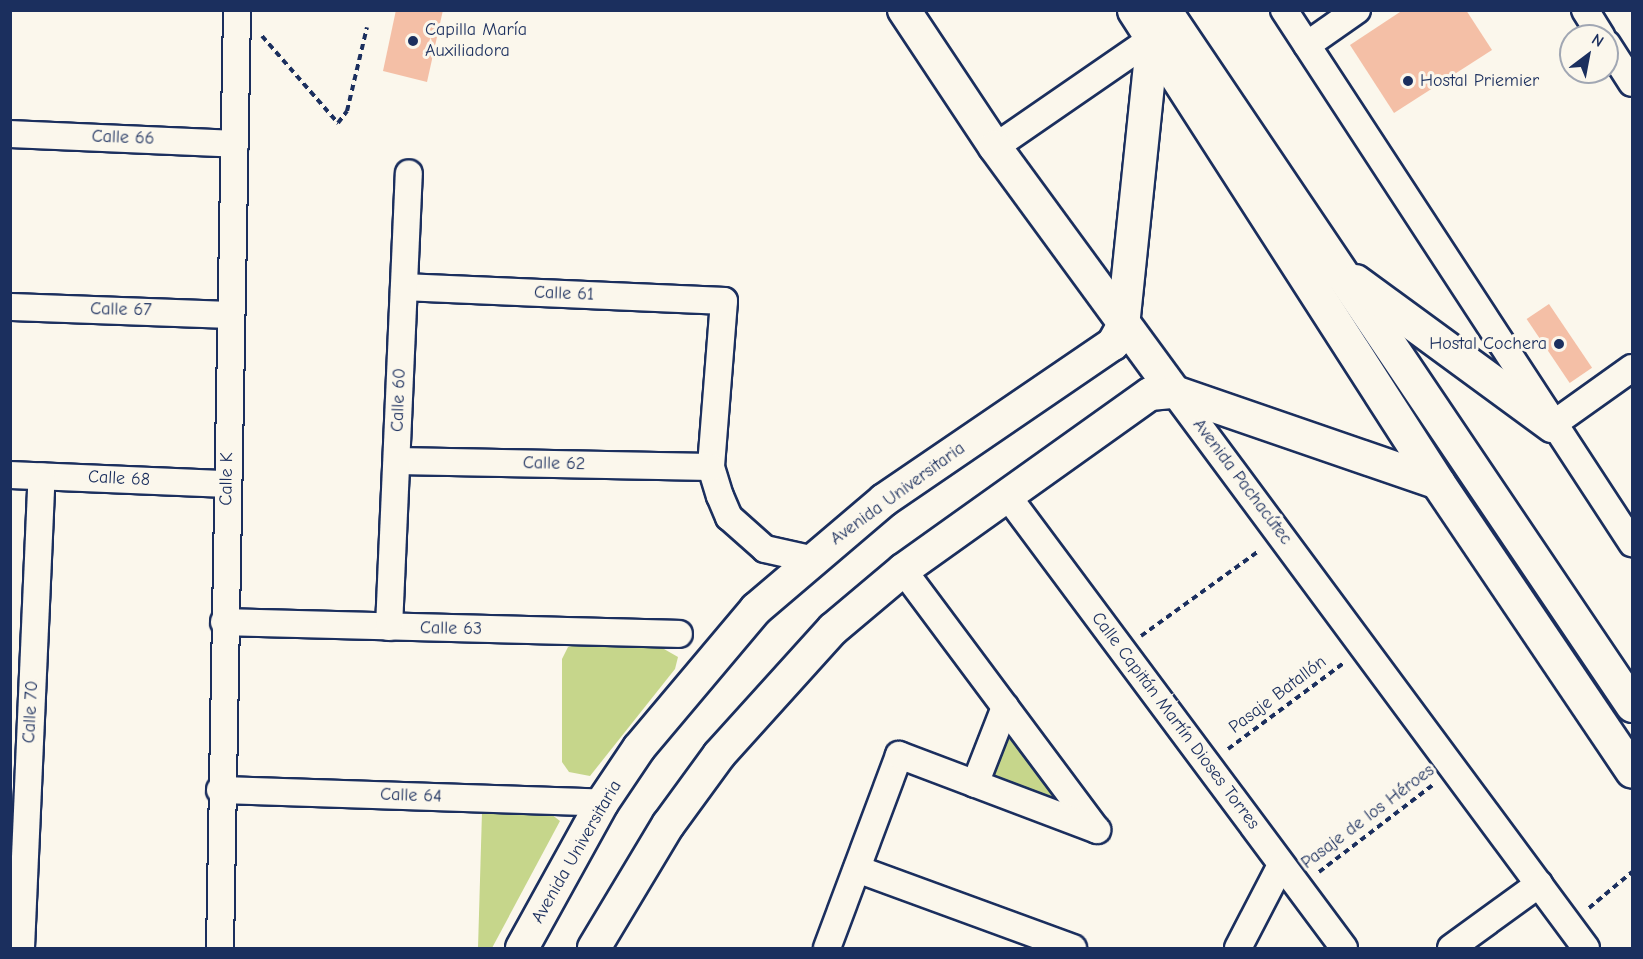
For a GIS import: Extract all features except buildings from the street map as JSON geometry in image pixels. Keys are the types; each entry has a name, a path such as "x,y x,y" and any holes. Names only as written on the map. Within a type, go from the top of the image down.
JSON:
{"main road":[{"path":"1134,10 1163,24 1335,266 1632,705"},
{"path":"1163,24 1438,483 1632,771"},
{"path":"1335,266 1552,424"}],"street":[{"name":"Avenida Pachacútec","path":"904,10 995,147 1123,326 1365,647 1586,948"},
{"path":"1284,10 1552,424 1632,543"},
{"path":"1307,45 1357,10"},
{"path":"1585,10 1594,24"},
{"name":"Calle K","path":"220,948 220,790 237,20"},
{"path":"995,147 1163,24"},
{"path":"1123,326 1163,24"},
{"path":"1619,63 1632,83"},
{"name":"Calle 66","path":"10,134 235,144"},
{"name":"Calle 60","path":"389,627 409,173"},
{"name":"Calle 61","path":"404,287 724,301 711,467"},
{"name":"Calle 67","path":"10,307 231,315"},
{"name":"Avenida Universitaria","path":"522,948 602,803 713,656 810,559 884,500 1113,344 1123,326"},
{"path":"1552,424 1632,368"},
{"path":"594,948 668,825 719,754 833,629 903,570 1006,494 1150,394 1174,392 1438,483"},
{"name":"Calle 62","path":"397,461 711,467"},
{"path":"711,467 729,517 746,534 783,557 810,559"},
{"name":"Calle 68","path":"10,475 227,484"},
{"name":"Calle 70","path":"21,948 42,476"},
{"name":"Calle Capitán Martín Dioses Torres","path":"1006,494 1344,948"},
{"path":"827,948 899,755 1097,830 903,570"},
{"name":"Calle 63","path":"224,622 679,634"},
{"path":"975,784 1005,707"},
{"name":"Calle 64","path":"220,790 602,803"},
{"path":"1238,948 1281,865"},
{"path":"857,869 1073,948"},
{"path":"1451,948 1539,884"}],"path":[{"path":"237,20 258,31 338,123 347,111 367,27"},
{"path":"1122,650 1282,536"},
{"name":"Pasaje Batallón","path":"1208,765 1365,647"},
{"name":"Pasaje de los Héroes","path":"1298,888 1454,769"},
{"path":"1568,925 1632,872"}],"green space":[{"path":"580,644 657,645 678,657 675,669 590,776 569,772 562,762 562,659 568,647"},
{"path":"1005,732 1071,813 987,780"},
{"path":"482,812 551,814 560,821 492,948 478,948"}],"place":[{"name":"Capilla María Auxiliadora","path":"413,41"},
{"name":"Hostal Priemier","path":"1408,81"},
{"name":"Hostal Cochera","path":"1559,344"}]}
